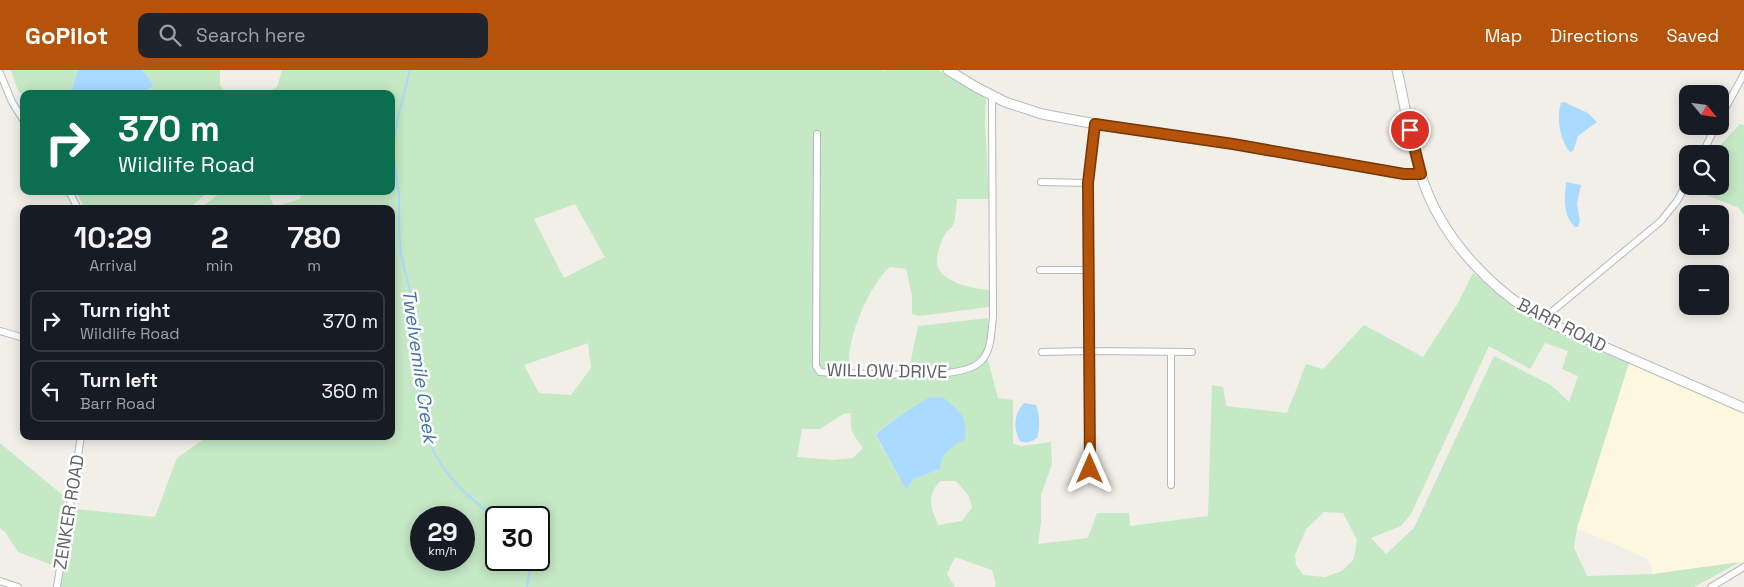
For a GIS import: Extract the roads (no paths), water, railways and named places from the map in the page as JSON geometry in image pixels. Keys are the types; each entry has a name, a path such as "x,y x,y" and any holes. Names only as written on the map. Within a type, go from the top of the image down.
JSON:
{"street":[{"path":"948,70 1005,102 1042,114 1095,124 1233,144 1404,174 1421,174"},
{"name":"BARR ROAD","path":"1397,70 1421,174 1437,212 1474,265 1517,303 1543,319 1744,408"},
{"path":"0,73 12,102 20,115"},
{"path":"1729,102 1744,74"},
{"name":"WILLOW DRIVE","path":"817,134 816,366 820,372 833,373 928,374 960,371 973,368 983,360 989,349 991,336 993,308 992,95"},
{"path":"1090,469 1088,183 1095,124"},
{"path":"1041,182 1088,183"},
{"path":"1543,319 1661,221 1680,195"},
{"path":"1040,270 1089,270"},
{"path":"0,331 20,337"},
{"path":"1042,352 1192,352"},
{"path":"1171,485 1172,353"},
{"name":"ZENKER ROAD","path":"57,587 80,440"},
{"path":"1710,587 1744,567"},
{"path":"0,581 18,587"}],"water":[{"path":"78,70 142,70 153,86 147,90 71,90"},
{"path":"1564,102 1588,113 1597,122 1578,136 1573,151 1570,152 1561,135 1559,122 1561,103"},
{"path":"1566,182 1581,185 1577,203 1580,221 1578,227 1575,227 1571,222 1566,211"},
{"path":"942,397 953,405 964,420 965,439 945,454 940,469 914,479 906,490 876,435 898,417 928,398"},
{"path":"1024,403 1036,405 1039,417 1037,438 1027,442 1020,441 1016,431 1016,416"}],"waterway":[{"name":"Twelvemile Creek","path":"395,134 410,70"},
{"name":"Twelvemile Creek","path":"395,166 399,193 401,254 410,291 426,435 441,464 454,481 485,509"},
{"name":"Twelvemile Creek","path":"527,587 529,571"}]}
